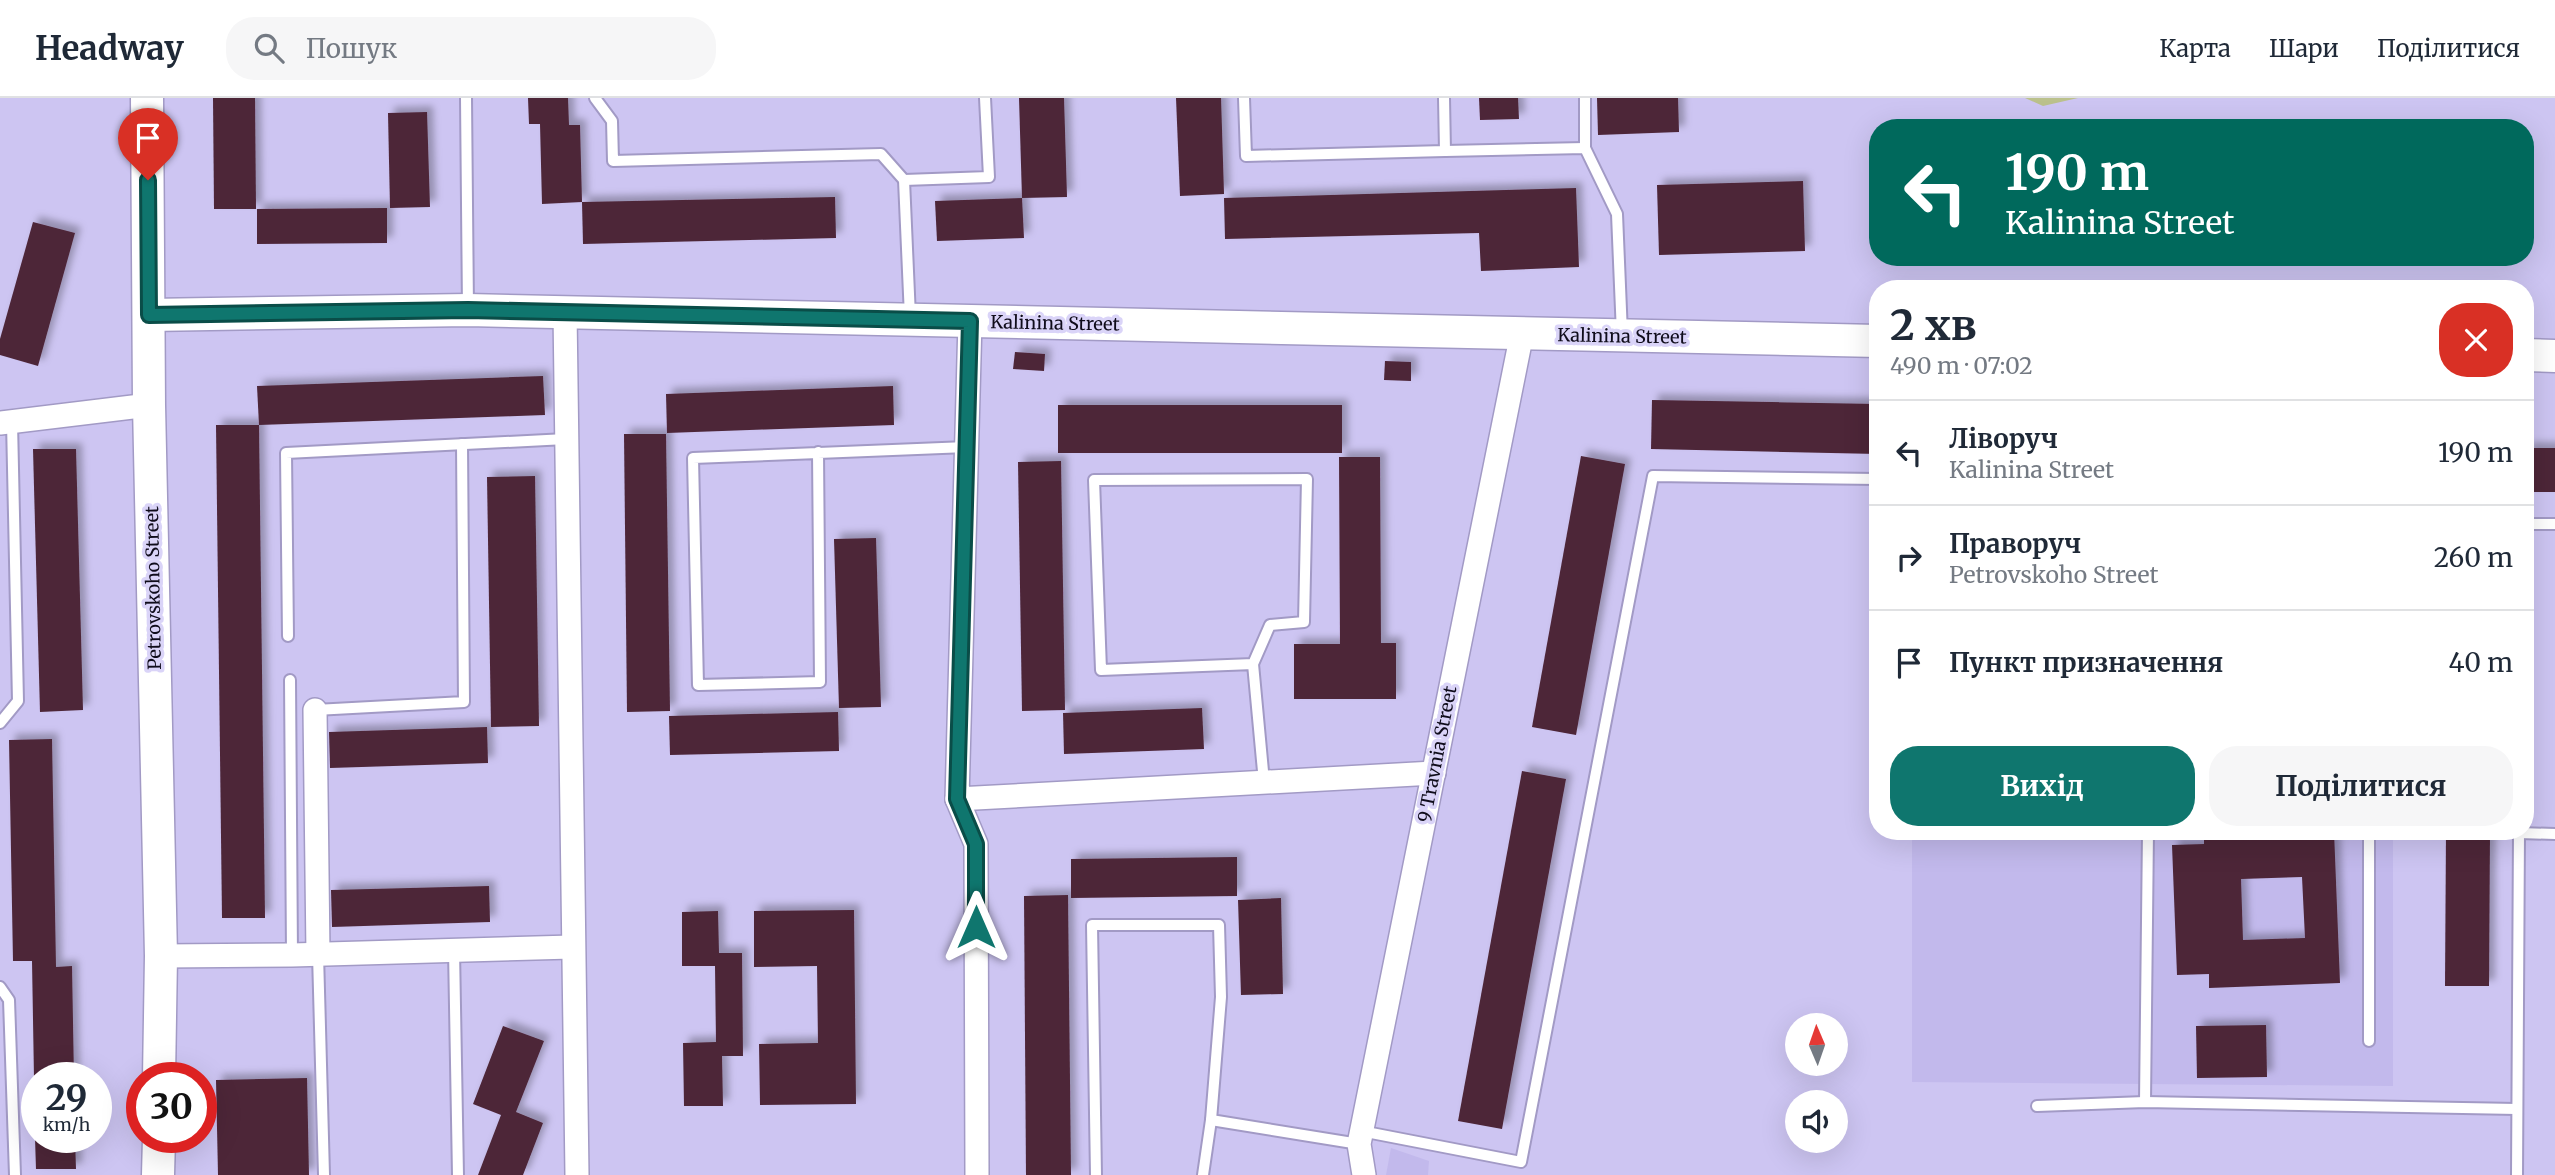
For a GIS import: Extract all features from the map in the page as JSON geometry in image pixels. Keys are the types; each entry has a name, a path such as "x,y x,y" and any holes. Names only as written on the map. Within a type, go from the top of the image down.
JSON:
{"street":[{"name":"Petrovskoho Street","path":"147,98 149,405 161,956 159,1062"},
{"name":"Kalinina Street","path":"149,315 468,310 1869,341"},
{"path":"565,312 577,1175"},
{"path":"970,321 957,799 976,844 976,1175"},
{"name":"9 Travnia Street","path":"1364,1175 1360,1137 1522,333"},
{"path":"2534,355 2555,356"},
{"path":"6,422 149,405"},
{"path":"315,710 317,954"},
{"path":"957,799 1434,773"},
{"path":"161,956 572,947"},
{"path":"158,1175 159,1153"}],"lane":[{"path":"466,98 468,310"},
{"path":"595,98 612,121 613,161 881,154 904,180 910,320"},
{"path":"904,180 989,177 985,98"},
{"path":"1244,98 1246,156 1585,148"},
{"path":"1444,98 1445,150"},
{"path":"1585,98 1585,148 1617,214 1622,336"},
{"path":"0,723 18,701 6,422"},
{"path":"288,636 286,453 566,439"},
{"path":"315,710 464,702 462,444"},
{"path":"818,452 820,682 698,685 693,458 818,452 967,447"},
{"path":"1211,1121 1360,1137 1521,1162 1653,476 1869,479"},
{"path":"1252,664 1101,670 1094,480 1307,479 1304,622 1270,625 1252,664 1265,782"},
{"path":"2534,524 2555,524"},
{"path":"290,680 292,955"},
{"path":"2534,833 2555,834"},
{"path":"2145,1102 2148,840"},
{"path":"2369,840 2369,1041"},
{"path":"2517,1175 2519,840"},
{"path":"1096,1175 1092,925 1219,925 1221,997 1211,1121 1203,1175"},
{"path":"454,950 458,1175"},
{"path":"317,954 324,1175"},
{"path":"0,986 9,1000 15,1175"},
{"path":"2037,1106 2145,1102 2517,1109"}],"shaded area":[{"path":"1912,840 2393,840 2393,1086 1912,1082"},
{"path":"1391,1148 1429,1161 1428,1175 1386,1175"}],"green space":[{"path":"2025,98 2078,98 2043,106"}],"building":[{"path":"213,98 255,98 256,209 214,209"},
{"path":"528,98 568,98 569,125 580,125 582,202 542,204 540,124 529,124"},
{"path":"1019,98 1064,98 1067,197 1022,198"},
{"path":"1176,98 1221,98 1224,194 1180,196"},
{"path":"1479,98 1518,98 1519,119 1480,120"},
{"path":"1597,98 1678,98 1679,132 1598,135"},
{"path":"427,112 430,207 390,208 388,113"},
{"path":"1803,181 1805,251 1659,255 1657,185"},
{"path":"1576,188 1579,267 1481,271 1479,233 1225,239 1224,198"},
{"path":"835,197 836,238 583,244 582,202"},
{"path":"1022,198 1024,238 937,241 935,201"},
{"path":"387,208 387,243 257,244 257,209"},
{"path":"33,222 75,233 38,366 0,355 0,339"},
{"path":"1015,352 1045,354 1044,371 1013,369"},
{"path":"1385,361 1411,362 1411,381 1384,380"},
{"path":"543,376 545,415 259,425 257,386"},
{"path":"893,386 894,425 667,433 666,394"},
{"path":"1652,400 1869,404 1869,454 1651,449"},
{"path":"1058,405 1342,405 1342,453 1058,453"},
{"path":"216,425 259,425 265,918 222,918"},
{"path":"624,434 666,434 670,711 627,712"},
{"path":"2534,448 2555,448 2555,492 2534,492"},
{"path":"33,449 76,449 83,710 40,712"},
{"path":"1581,456 1625,464 1576,735 1532,727"},
{"path":"1339,457 1380,457 1381,643 1396,643 1396,699 1294,699 1294,644 1340,644"},
{"path":"1061,461 1065,710 1022,711 1018,462"},
{"path":"535,476 539,726 491,727 487,477"},
{"path":"876,538 881,707 839,708 834,539"},
{"path":"1202,708 1204,749 1064,754 1063,713"},
{"path":"838,712 839,751 670,755 669,716"},
{"path":"487,727 488,763 330,768 329,732"},
{"path":"52,739 56,967 72,966 74,1062 34,1062 32,961 13,961 9,740"},
{"path":"1522,771 1566,779 1502,1129 1458,1121"},
{"path":"2204,840 2334,840 2340,983 2209,988 2209,974 2177,975 2172,845 2204,844","holes":["2302,877 2305,938 2243,940 2241,879"]},
{"path":"2446,840 2490,840 2489,986 2445,986"},
{"path":"1237,857 1237,896 1071,898 1071,859"},
{"path":"489,886 490,922 332,927 331,890"},
{"path":"1068,895 1071,1175 1026,1175 1024,896"},
{"path":"1281,898 1283,994 1241,995 1238,900"},
{"path":"854,910 856,1104 760,1105 759,1044 818,1043 817,966 754,967 754,911"},
{"path":"718,911 719,953 742,953 743,1056 722,1056 723,1106 684,1106 683,1043 716,1042 715,966 682,966 682,912"},
{"path":"2266,1025 2267,1077 2197,1078 2196,1026"},
{"path":"503,1026 544,1041 516,1112 543,1123 523,1175 478,1175 501,1115 473,1104"},
{"path":"307,1078 309,1175 218,1175 217,1080"},
{"path":"35,1153 75,1153 76,1169 36,1169"}],"route":[{"path":"148,180 149,315 468,310 970,321 957,799 976,844 976,927"}]}
